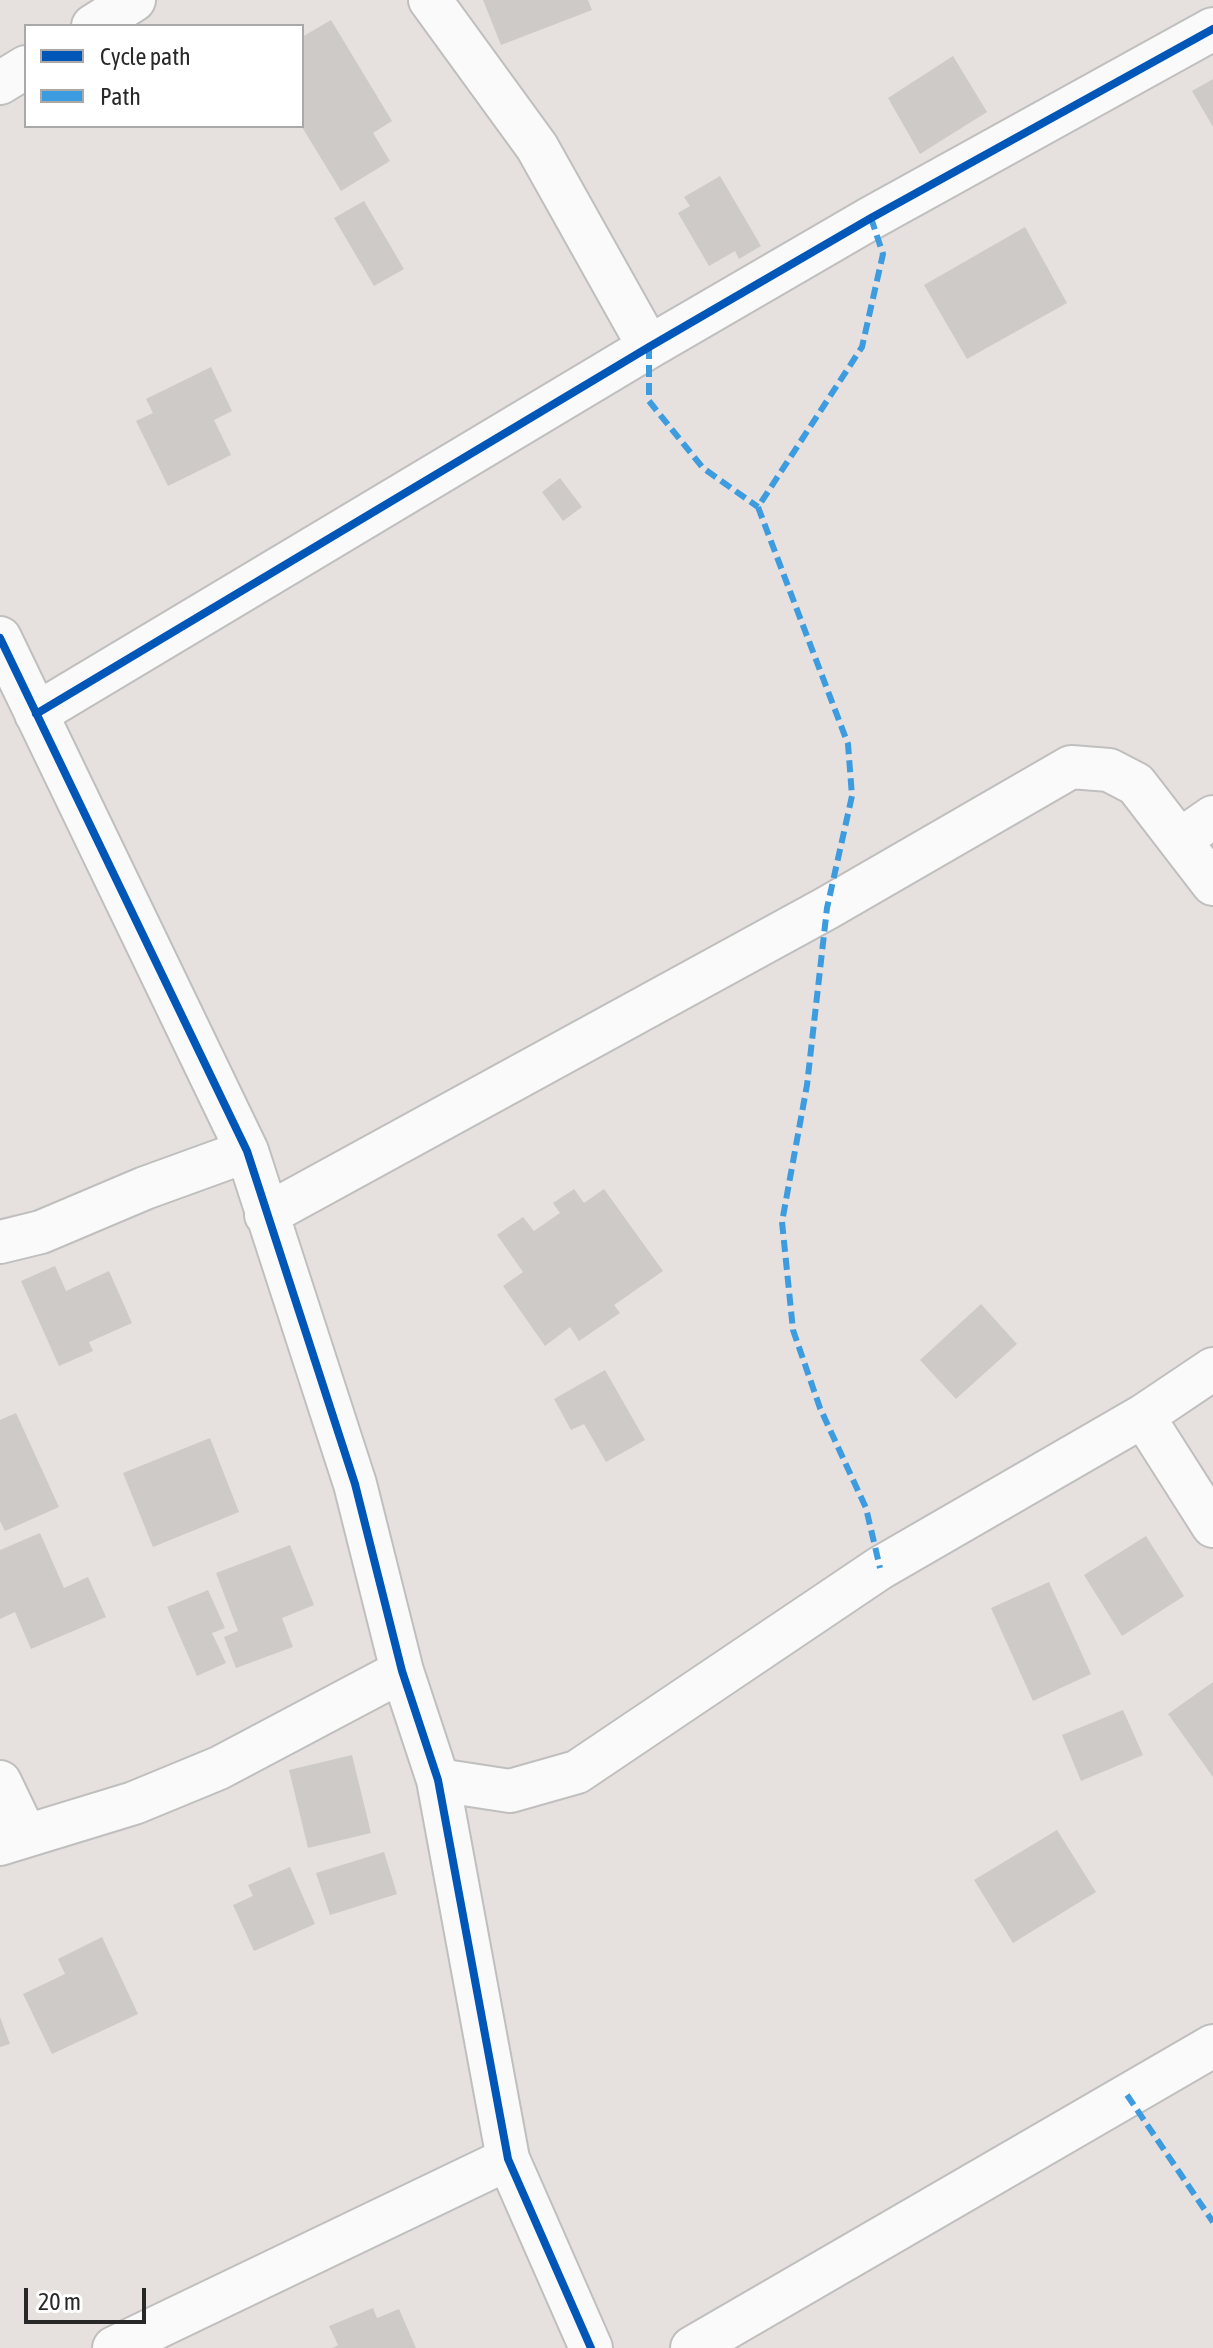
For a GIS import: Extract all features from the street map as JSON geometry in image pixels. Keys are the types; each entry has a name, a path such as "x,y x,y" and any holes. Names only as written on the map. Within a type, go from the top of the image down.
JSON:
{"street":[{"path":"430,0 537,147 649,347"},
{"path":"96,24 133,1"},
{"path":"36,714 649,347 871,218 1213,29"},
{"path":"0,83 24,68"},
{"path":"0,638 247,1151 355,1484 402,1671 438,1780 508,2159 591,2348"},
{"path":"266,1215 813,916 1071,767 1109,770 1136,784 1197,829 1213,884"},
{"path":"0,1242 41,1232 145,1188 247,1151"},
{"path":"438,1780 510,1791 577,1772 880,1568 1143,1416 1213,1369"},
{"path":"1143,1416 1213,1526"},
{"path":"0,1782 13,1839 134,1803 219,1768 402,1671"},
{"path":"692,2348 1213,2046"},
{"path":"114,2348 508,2159"}],"building":[{"path":"483,0 588,0 592,10 501,45"},
{"path":"331,20 392,121 373,133 390,161 341,191 303,128 304,36"},
{"path":"953,56 987,112 920,154 888,98"},
{"path":"1213,79 1213,127 1192,91"},
{"path":"720,176 761,246 739,259 735,251 709,266 678,213 690,206 684,197"},
{"path":"364,201 404,269 374,286 334,218"},
{"path":"1025,227 1067,303 967,359 924,285"},
{"path":"211,367 232,411 214,420 231,455 168,486 136,421 153,413 146,399"},
{"path":"560,478 582,507 563,521 542,492"},
{"path":"574,1189 584,1203 604,1189 663,1271 614,1305 620,1313 579,1341 570,1327 545,1346 503,1286 523,1272 497,1235 523,1217 534,1231 560,1213 553,1203"},
{"path":"55,1266 66,1291 109,1271 132,1323 89,1342 93,1351 59,1366 21,1281"},
{"path":"981,1304 1017,1344 956,1399 920,1360"},
{"path":"605,1370 645,1440 606,1462 584,1424 571,1430 554,1399"},
{"path":"16,1413 59,1507 5,1531 0,1521 0,1420"},
{"path":"210,1438 239,1512 153,1547 123,1473"},
{"path":"40,1533 64,1588 88,1577 106,1617 31,1649 15,1612 0,1619 0,1550"},
{"path":"1146,1536 1184,1596 1122,1636 1084,1575"},
{"path":"290,1545 314,1605 282,1618 293,1647 236,1668 224,1637 238,1631 216,1573"},
{"path":"1049,1582 1091,1674 1033,1701 991,1608"},
{"path":"208,1590 225,1628 212,1633 226,1663 197,1676 167,1607"},
{"path":"1213,1682 1213,1777 1168,1714"},
{"path":"1123,1710 1143,1755 1081,1781 1062,1735"},
{"path":"352,1755 371,1833 308,1848 289,1770"},
{"path":"1057,1830 1096,1892 1013,1943 974,1880"},
{"path":"384,1852 397,1894 330,1915 316,1873"},
{"path":"290,1867 315,1924 254,1951 233,1905 253,1896 248,1885"},
{"path":"102,1937 138,2014 52,2054 23,1994 65,1974 58,1959"},
{"path":"0,2017 10,2044 0,2047"},
{"path":"373,2308 377,2318 399,2309 416,2348 332,2348 338,2345 329,2326"}],"marked path":[{"path":"871,218 883,254 862,347 758,507 848,744 852,796 827,908 807,1085 782,1222 793,1330 820,1408 866,1508 880,1568"},
{"path":"649,347 649,401 703,468 758,507"},
{"path":"1127,2095 1213,2222"}],"cycle path":[{"path":"36,714 649,347 871,218 1213,29"},
{"path":"0,638 247,1151 355,1484 402,1671 438,1780 508,2159 591,2348"}]}
